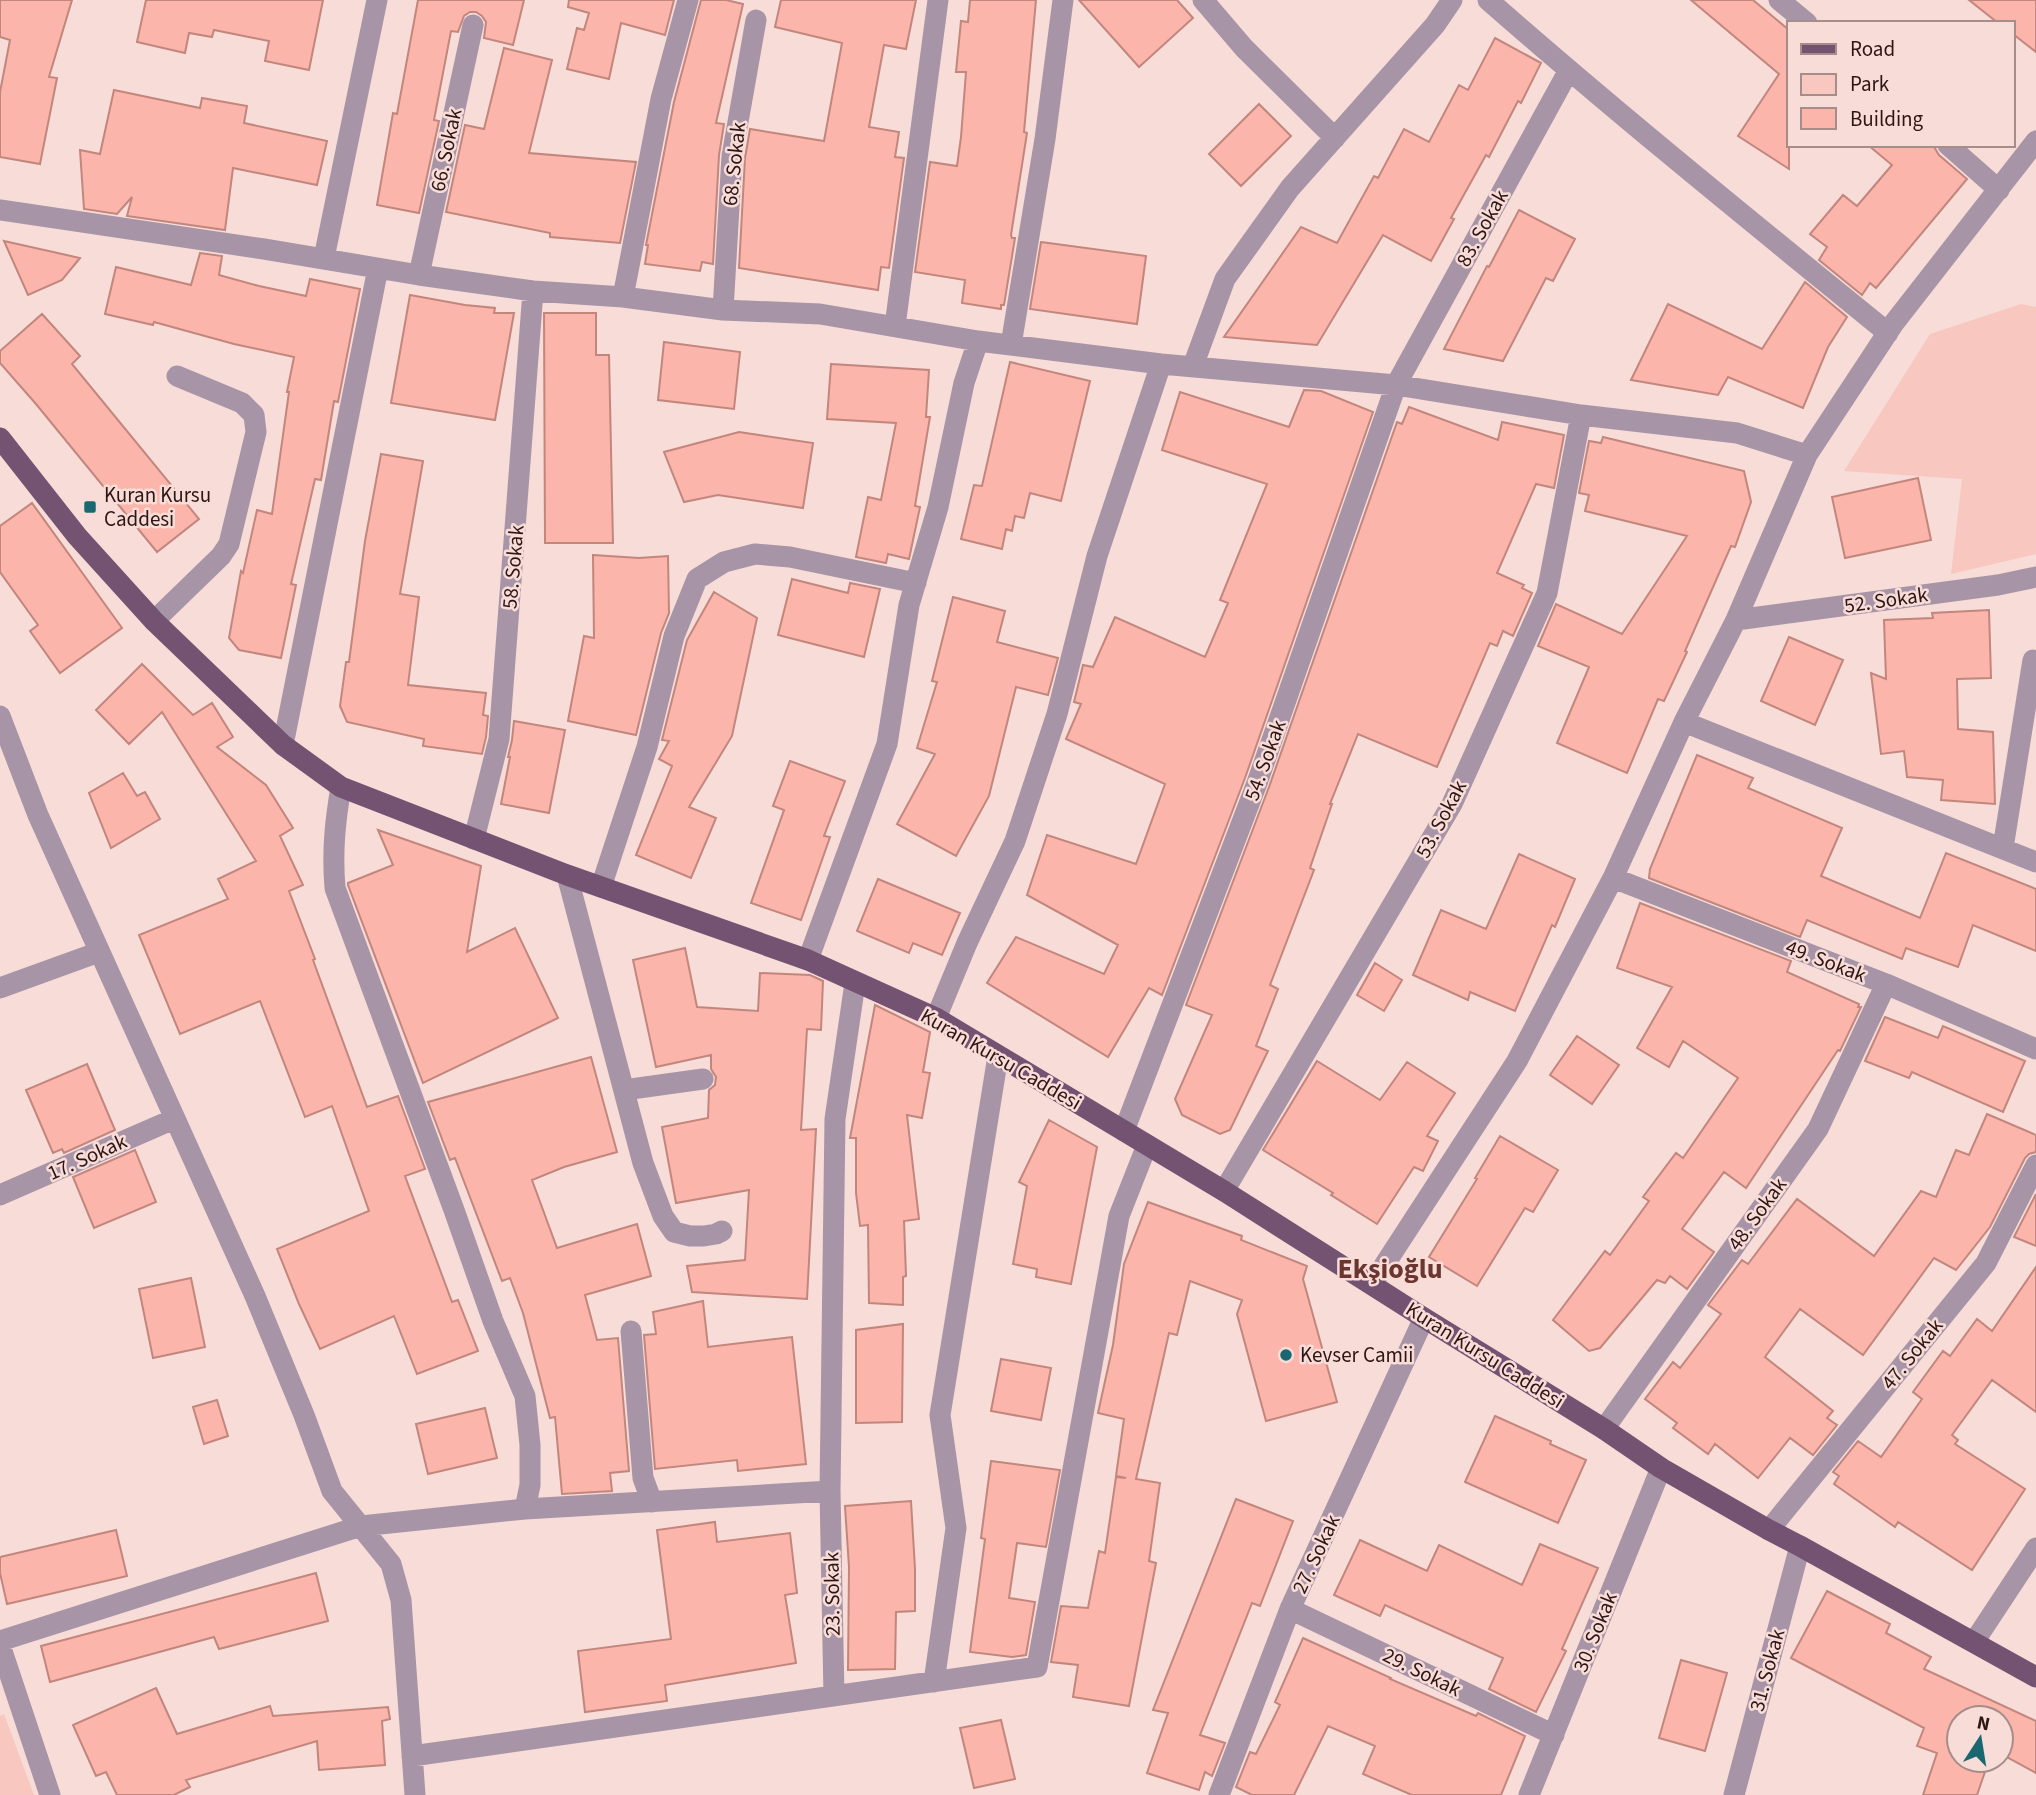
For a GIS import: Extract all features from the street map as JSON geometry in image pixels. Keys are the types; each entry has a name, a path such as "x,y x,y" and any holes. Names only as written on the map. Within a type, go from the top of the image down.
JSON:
{"main road":[{"name":"Kuran Kursu Caddesi","path":"0,438 76,536 154,621 283,745 341,787 567,875 807,960 936,1018 1224,1191 1604,1429 1661,1468 2036,1677"}],"street":[{"path":"324,258 377,0"},
{"path":"624,298 662,99 688,0"},
{"path":"895,326 938,0"},
{"path":"1011,345 1045,139 1063,0"},
{"path":"1203,0 1244,48 1335,138"},
{"path":"1193,366 1225,279 1290,188 1436,25 1452,0"},
{"path":"1488,0 1709,188 1888,333"},
{"path":"1779,0 1805,21"},
{"name":"68. Sokak","path":"723,310 732,156 756,20"},
{"name":"66. Sokak","path":"419,275 473,25"},
{"name":"83. Sokak","path":"1396,385 1569,70"},
{"path":"1372,1284 1517,1061 1613,878 1684,722 1736,620 1807,455 1888,333 2036,141"},
{"path":"1950,147 1999,190"},
{"path":"0,210 533,291 723,310 820,314 978,341 1161,364 1396,385 1581,415 1737,433 1807,455"},
{"path":"283,745 378,268"},
{"name":"58. Sokak","path":"474,839 499,739 533,291"},
{"path":"807,960 887,744 909,605 938,507 964,383 978,341"},
{"path":"936,1018 967,943 1015,841 1057,714 1097,556 1161,364"},
{"path":"154,621 221,556 229,544 256,432 254,415 242,403 177,376"},
{"name":"54. Sokak","path":"1124,1131 1257,783 1396,385"},
{"name":"53. Sokak","path":"1224,1191 1452,804 1547,593 1581,415"},
{"path":"601,887 648,747 674,636 697,579 724,562 755,554 790,557 916,583"},
{"name":"52. Sokak","path":"1736,620 1998,585 2036,576"},
{"path":"2003,848 2033,660"},
{"path":"0,716 38,815 255,1296 332,1490 391,1564 401,1600 415,1795"},
{"path":"1684,722 2036,862"},
{"path":"341,787 332,859 335,888 493,1321 525,1396 530,1458 530,1485 525,1509"},
{"path":"567,875 643,1163 663,1216 674,1232 704,1236 722,1231"},
{"name":"49. Sokak","path":"1613,878 1886,984 2036,1049"},
{"path":"0,988 99,952"},
{"name":"23. Sokak","path":"834,1696 830,1491 835,1119 855,983"},
{"name":"48. Sokak","path":"1604,1429 1818,1129 1886,984"},
{"path":"934,1682 956,1528 940,1415 998,1056"},
{"path":"624,1090 703,1079"},
{"name":"17. Sokak","path":"0,1195 174,1119"},
{"path":"412,1756 1037,1667 1119,1216 1147,1145"},
{"name":"47. Sokak","path":"1769,1530 1986,1263 2036,1165"},
{"name":"27. Sokak","path":"1219,1795 1290,1609 1424,1318"},
{"path":"631,1331 643,1478 652,1502"},
{"name":"30. Sokak","path":"1529,1795 1661,1468"},
{"path":"50,1795 0,1643 361,1526 525,1509 830,1491"},
{"name":"31. Sokak","path":"1734,1795 1800,1546"},
{"path":"1974,1642 2036,1548"},
{"name":"29. Sokak","path":"1290,1609 1553,1735"}],"green space":[{"path":"2021,304 2036,307 2036,554 1951,574 1962,479 1844,471 1930,334"},
{"path":"4,1714 34,1795 0,1795 0,1716"}],"building":[{"path":"0,0 72,0 49,77 57,78 40,164 0,157 0,92 10,40 0,37"},
{"path":"146,0 323,0 309,70 265,61 269,41 214,30 212,37 189,33 185,53 137,42"},
{"path":"418,0 524,0 513,45 484,38 486,22 476,12 464,16 458,32 451,31 434,120 439,121 419,213 377,205 393,113 397,114"},
{"path":"569,0 674,0 665,35 621,23 609,79 567,69 577,28 584,30 589,13 568,7"},
{"path":"701,0 726,0 743,4 716,123 724,124 719,155 713,264 702,262 700,271 645,264 646,245 674,102"},
{"path":"781,0 916,0 906,49 884,45 869,127 899,132 895,157 904,158 889,268 881,267 878,290 739,268 745,158 750,129 824,141 842,43 775,27"},
{"path":"970,0 1036,0 1024,132 1027,133 1011,235 1015,238 1004,305 1001,305 1001,309 962,303 965,280 915,272 930,162 957,166 966,72 956,72 961,21 968,22"},
{"path":"1079,0 1177,0 1193,18 1139,67"},
{"path":"1691,0 1753,0 1787,28 1789,169 1738,136 1779,74"},
{"path":"1969,0 2036,0 2036,52 2015,36 2015,21 1995,21"},
{"path":"1495,38 1541,63 1521,103 1518,101 1489,157 1486,155 1451,218 1454,219 1431,261 1383,235 1317,345 1224,337 1301,227 1337,243 1374,176 1378,178 1404,129 1429,142 1459,85 1468,90"},
{"path":"504,48 552,60 529,153 636,162 620,243 550,237 550,233 446,212 465,125 484,129"},
{"path":"114,90 200,108 202,98 247,106 244,123 327,141 317,185 233,168 225,230 127,216 132,197 117,214 84,209 80,150 100,154"},
{"path":"1259,104 1291,136 1241,186 1209,154"},
{"path":"1870,147 1934,147 1939,155 1967,179 1876,288 1870,283 1862,295 1819,260 1827,247 1810,234 1843,195 1857,206 1892,165"},
{"path":"1519,210 1575,239 1553,281 1546,278 1503,361 1444,349 1487,266 1489,267"},
{"path":"4,241 80,258 62,280 28,295"},
{"path":"1041,242 1146,256 1137,324 1030,309"},
{"path":"200,253 222,256 219,275 259,286 306,296 310,279 360,289 338,402 334,401 321,480 315,479 291,584 296,585 281,658 239,650 229,638 241,571 243,573 257,510 272,514 294,357 154,322 153,325 105,314 116,267 191,285"},
{"path":"1805,282 1847,317 1828,347 1803,408 1728,377 1718,395 1631,380 1668,304 1762,349"},
{"path":"410,295 495,308 494,313 514,313 495,420 391,403"},
{"path":"544,313 596,313 596,355 609,355 613,543 545,543"},
{"path":"42,314 80,356 72,364 199,519 157,552 0,363 0,351"},
{"path":"664,342 740,352 734,409 658,400"},
{"path":"1010,362 1090,381 1061,501 1030,493 1024,518 1015,516 1012,531 1006,529 1002,549 961,539 974,485 982,486"},
{"path":"831,364 929,370 926,417 930,417 915,506 920,507 909,559 888,554 886,563 856,557 868,497 881,500 896,423 827,419"},
{"path":"1304,390 1321,391 1373,412 1245,778 1162,995 1149,988 1108,1057 987,983 1016,937 1104,974 1118,945 1027,895 1047,835 1136,864 1165,784 1066,739 1081,704 1074,702 1083,665 1093,667 1115,617 1205,657 1228,603 1220,600 1267,484 1162,450 1180,392 1289,427"},
{"path":"1409,407 1498,440 1502,422 1564,435 1554,488 1536,484 1497,573 1524,585 1522,588 1532,593 1513,636 1503,631 1497,646 1490,643 1437,767 1358,734 1330,804 1310,868 1314,870 1270,985 1278,989 1256,1046 1268,1051 1230,1130 1220,1134 1182,1115 1175,1099 1212,1015 1186,1005 1269,787 1397,422 1402,424"},
{"path":"739,432 813,443 803,508 718,495 684,502 664,452"},
{"path":"1603,437 1744,471 1751,502 1735,547 1731,546 1685,651 1687,652 1664,701 1658,699 1627,773 1557,743 1589,667 1538,646 1556,604 1622,634 1687,536 1585,511 1589,495 1579,493 1589,441 1601,443"},
{"path":"381,454 423,461 400,594 419,597 408,685 486,693 483,715 488,716 482,754 423,746 424,739 347,722 340,706"},
{"path":"1918,478 1931,540 1845,558 1832,497"},
{"path":"32,503 122,628 60,673 30,631 38,625 0,572 0,526"},
{"path":"593,555 639,558 668,556 669,613 661,633 636,735 568,721 584,636 594,638"},
{"path":"792,579 848,593 850,583 880,589 864,657 778,635"},
{"path":"714,592 757,618 732,736 689,807 716,818 691,878 636,855 672,766 659,759 669,741 662,740 687,640"},
{"path":"953,597 1005,611 997,642 1058,658 1048,695 1016,687 989,796 956,856 897,824 935,754 917,748 937,682 932,681"},
{"path":"1989,610 1991,678 1957,679 1958,729 1993,732 1995,804 1941,800 1943,780 1907,777 1904,751 1881,754 1871,673 1886,679 1884,620 1933,618 1932,613"},
{"path":"1789,637 1843,660 1815,725 1761,701"},
{"path":"142,664 193,715 212,703 233,737 217,747 266,785 293,828 280,836 303,885 289,891 315,959 313,960 367,1107 398,1096 425,1169 405,1176 452,1302 458,1300 478,1351 417,1374 394,1316 320,1349 277,1249 369,1211 332,1106 305,1117 260,1001 180,1034 139,935 228,899 218,879 256,861 162,712 129,744 96,710"},
{"path":"514,721 565,730 549,813 501,804"},
{"path":"1697,755 1753,778 1748,788 1842,828 1821,876 1920,918 1946,853 2036,889 2036,951 1973,925 1958,967 1906,948 1902,959 1807,920 1800,937 1649,878 1650,869"},
{"path":"790,761 845,781 824,836 830,837 801,920 751,903 784,810 773,806"},
{"path":"123,773 137,796 145,792 160,819 111,848 89,793"},
{"path":"378,830 481,866 467,952 515,928 558,1018 423,1083 348,885 393,865"},
{"path":"1519,854 1575,879 1515,1011 1470,992 1468,1000 1413,975 1441,910 1486,929"},
{"path":"878,879 960,913 942,955 913,943 909,953 857,931"},
{"path":"1640,903 1791,961 1787,972 1861,1007 1840,1051 1838,1050 1746,1188 1724,1172 1682,1229 1714,1252 1687,1289 1670,1276 1665,1283 1657,1280 1600,1348 1589,1351 1553,1320 1605,1251 1610,1255 1649,1201 1643,1197 1676,1153 1683,1158 1738,1078 1683,1041 1669,1067 1637,1048 1672,987 1617,968"},
{"path":"685,948 697,1007 758,1011 760,973 810,975 823,981 821,1030 807,1029 801,1130 816,1129 807,1299 692,1292 687,1266 745,1260 749,1190 676,1203 662,1127 708,1118 709,1090 715,1085 716,1077 711,1069 711,1055 656,1067 633,960"},
{"path":"1375,963 1402,980 1384,1011 1357,995"},
{"path":"875,1005 930,1032 923,1072 930,1073 922,1118 907,1115 919,1219 904,1221 906,1276 903,1277 903,1305 869,1303 868,1225 860,1226 856,1193 856,1138 850,1138"},
{"path":"1885,1017 1938,1038 1943,1026 2025,1061 2003,1112 1912,1072 1909,1078 1865,1061"},
{"path":"1577,1036 1619,1065 1592,1104 1550,1075"},
{"path":"591,1057 617,1152 564,1167 532,1180 557,1248 637,1224 651,1276 585,1295 597,1340 618,1338 629,1471 610,1473 612,1491 562,1494 555,1417 550,1418 523,1313 510,1278 502,1281 455,1158 450,1160 428,1102"},
{"path":"1317,1061 1380,1100 1407,1062 1455,1093 1427,1136 1438,1141 1423,1171 1414,1167 1377,1224 1263,1150"},
{"path":"87,1064 115,1130 64,1153 62,1149 53,1153 26,1090"},
{"path":"1987,1114 2036,1135 2036,1152 2025,1158 1990,1227 1956,1270 1934,1258 1863,1355 1800,1309 1765,1357 1833,1411 1827,1418 1837,1425 1813,1455 1790,1438 1758,1478 1715,1444 1708,1454 1673,1428 1677,1423 1645,1399 1673,1362 1680,1368 1721,1314 1708,1305 1742,1260 1748,1264 1797,1199 1874,1256 1921,1191 1936,1197 1956,1150 1969,1155"},
{"path":"1049,1120 1097,1147 1071,1284 1036,1277 1037,1269 1013,1264 1027,1186 1019,1182"},
{"path":"1500,1136 1558,1170 1533,1212 1525,1208 1477,1286 1429,1257"},
{"path":"135,1150 156,1202 94,1228 73,1177"},
{"path":"2036,1194 2036,1246 2014,1237"},
{"path":"1148,1202 1242,1236 1241,1240 1307,1266 1303,1279 1337,1402 1266,1421 1237,1314 1242,1300 1190,1281 1177,1335 1169,1333 1136,1479 1160,1483 1149,1561 1156,1563 1129,1706 1073,1697 1078,1665 1051,1662 1061,1606 1088,1608 1099,1551 1105,1553 1116,1477 1126,1478 1116,1476 1124,1419 1098,1413 1113,1345 1124,1264"},
{"path":"2036,1267 2036,1412 1992,1380 1952,1435 1958,1440 1955,1444 2025,1489 1972,1570 1898,1522 1895,1527 1834,1484 1839,1476 1833,1472 1858,1441 1881,1457 1922,1399 1913,1392 1943,1351 1950,1356 1977,1319 1992,1331"},
{"path":"191,1278 205,1347 153,1358 139,1289"},
{"path":"703,1301 708,1347 792,1337 806,1464 738,1471 737,1460 655,1469 644,1335 656,1334 653,1312"},
{"path":"903,1324 902,1422 856,1423 856,1330"},
{"path":"1001,1359 1051,1368 1041,1420 991,1411"},
{"path":"217,1400 228,1436 204,1444 193,1407"},
{"path":"485,1408 497,1458 428,1474 416,1424"},
{"path":"1495,1416 1586,1460 1558,1523 1465,1482"},
{"path":"991,1461 1060,1470 1046,1547 1017,1543 1009,1598 1035,1602 1026,1655 1012,1657 970,1652 985,1539 981,1538"},
{"path":"1236,1499 1293,1521 1260,1606 1252,1603 1200,1735 1225,1743 1212,1776 1205,1772 1199,1790 1147,1773 1168,1713 1153,1710"},
{"path":"911,1501 915,1611 896,1612 895,1669 848,1670 849,1567 845,1506"},
{"path":"715,1522 717,1542 790,1533 797,1593 785,1595 796,1663 665,1685 667,1701 585,1712 578,1651 671,1639 657,1530"},
{"path":"116,1530 127,1576 7,1604 0,1573 0,1557"},
{"path":"1360,1540 1427,1571 1439,1545 1522,1585 1540,1544 1598,1568 1562,1649 1566,1651 1536,1712 1489,1689 1503,1658 1385,1605 1380,1616 1334,1595"},
{"path":"316,1573 328,1621 219,1649 214,1637 50,1682 41,1646"},
{"path":"1827,1591 1890,1624 1886,1633 1931,1657 1924,1669 1999,1704 1945,1704 1945,1774 1984,1774 1977,1795 1923,1795 1937,1753 1917,1746 1924,1728 1791,1658"},
{"path":"1303,1638 1390,1679 1476,1716 1478,1713 1525,1736 1501,1795 1412,1795 1363,1774 1375,1746 1328,1726 1294,1795 1252,1795 1236,1787 1250,1752 1256,1754 1280,1705 1275,1702"},
{"path":"1681,1660 1727,1673 1705,1751 1659,1738"},
{"path":"156,1688 177,1734 270,1706 273,1716 388,1707 390,1719 382,1721 385,1765 319,1770 317,1741 186,1780 190,1787 174,1795 117,1795 106,1772 96,1776 73,1725"},
{"path":"2015,1711 2036,1721 2036,1773 2015,1762"},
{"path":"1001,1720 1015,1779 974,1788 960,1728"}],"place":[{"name":"Kuran Kursu Caddesi","path":"90,507"},
{"name":"Kevser Camii","path":"1286,1355"}],"district":[{"name":"Ekşioğlu","path":"1390,1269"}]}
